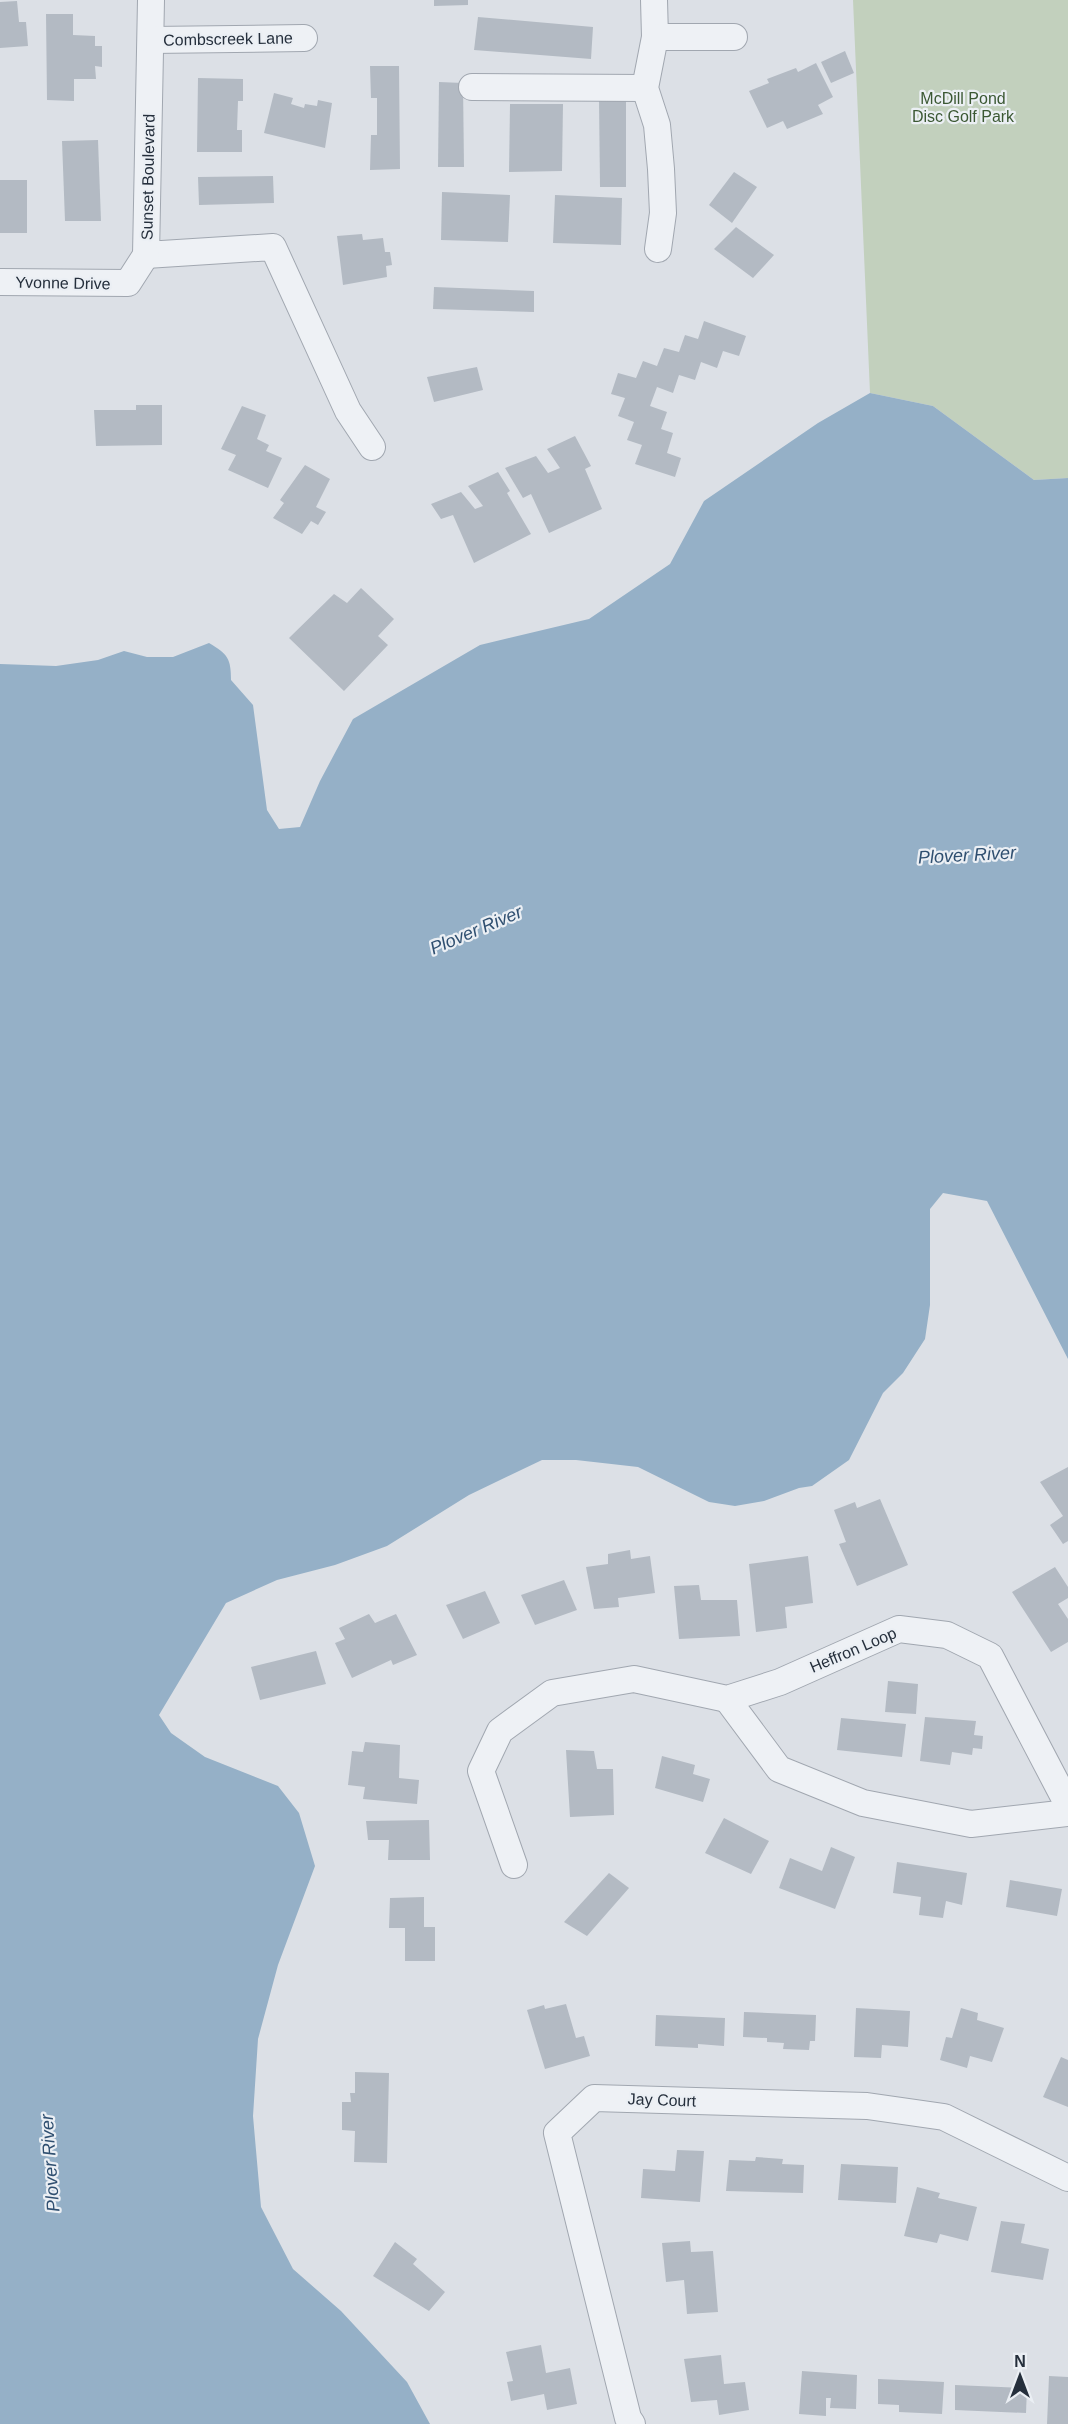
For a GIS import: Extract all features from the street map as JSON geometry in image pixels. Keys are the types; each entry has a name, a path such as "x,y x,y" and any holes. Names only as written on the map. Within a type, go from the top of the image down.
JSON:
{"street":[{"name":"Sunset Boulevard","path":"151,0 146,255 273,247 348,411 372,447"},
{"path":"654,0 654,37 645,88 657,125 661,169 663,213 658,249"},
{"path":"654,37 734,37"},
{"name":"Combscreek Lane","path":"151,40 304,38"},
{"path":"472,87 645,88"},
{"name":"Yvonne Drive","path":"0,282 128,283 146,255"},
{"name":"Heffron Loop","path":"514,1864 481,1771 500,1731 552,1694 634,1679 727,1699 780,1682 899,1629 947,1635 990,1656 1068,1805"},
{"path":"727,1699 779,1769 863,1803 970,1824 1068,1813"},
{"name":"Jay Court","path":"632,2424 628,2418 557,2133 594,2098 867,2106 944,2117 1068,2178"}],"green space":[{"name":"McDill Pond Disc Golf Park","path":"853,0 1068,0 1068,478 1034,480 933,406 870,393"}],"water":[{"name":"Plover River","path":"870,393 933,406 1034,480 1068,478 1068,1359 987,1201 943,1193 930,1209 930,1305 925,1339 903,1373 883,1393 849,1460 812,1486 799,1488 764,1501 735,1506 709,1502 638,1467 576,1460 542,1460 469,1495 387,1546 335,1565 277,1580 226,1603 159,1715 171,1733 205,1757 278,1786 299,1813 315,1866 278,1965 258,2039 253,2116 261,2207 293,2269 341,2311 407,2382 430,2424 0,2424 0,664 56,666 98,660 124,651 147,657 173,657 209,643 227,658 231,680 253,705 267,810 279,829 300,827 320,781 353,719 480,645 589,619 670,564 704,501 818,423"}],"building":[{"path":"434,0 468,0 468,5 434,6"},
{"path":"17,1 19,22 26,22 28,46 0,48 0,2"},
{"path":"46,14 73,14 73,35 95,36 95,46 102,46 102,67 95,66 96,79 74,79 74,101 47,100"},
{"path":"478,17 593,27 591,59 474,50"},
{"path":"845,51 854,73 831,83 821,62"},
{"path":"816,63 833,97 818,105 823,114 787,129 783,121 767,128 749,91 769,83 767,79 796,68 798,72"},
{"path":"370,66 399,66 400,169 370,170 371,135 377,135 377,98 371,98"},
{"path":"198,78 243,79 243,101 238,101 237,130 242,130 242,152 197,152"},
{"path":"439,82 463,83 464,167 438,167"},
{"path":"274,93 293,98 291,104 304,108 305,104 317,106 318,100 332,103 325,148 264,133"},
{"path":"599,100 626,101 626,187 600,187"},
{"path":"510,104 563,104 562,171 509,172"},
{"path":"98,140 101,221 65,221 62,141"},
{"path":"734,172 757,187 732,223 709,205"},
{"path":"273,176 274,203 199,205 198,177"},
{"path":"0,180 27,180 27,233 0,233"},
{"path":"442,192 510,195 508,242 441,240"},
{"path":"555,195 622,198 621,245 553,243"},
{"path":"736,227 774,255 753,278 714,249"},
{"path":"362,234 363,240 383,238 385,252 390,252 392,265 386,266 387,277 343,285 337,236"},
{"path":"434,287 534,291 534,312 433,309"},
{"path":"704,321 746,336 739,356 723,351 717,368 701,362 695,380 679,375 673,393 657,387 650,406 667,412 661,429 673,433 667,453 681,458 675,477 635,464 642,445 627,440 634,422 618,416 625,398 611,394 618,373 636,378 643,361 657,366 664,348 679,352 685,335 698,339"},
{"path":"477,367 483,390 434,402 427,377"},
{"path":"136,405 162,405 162,445 96,446 94,410 136,410"},
{"path":"242,406 266,415 257,439 269,445 266,451 282,458 268,488 228,470 236,455 221,449"},
{"path":"575,436 591,466 585,469 602,509 549,533 531,494 523,498 505,468 536,456 548,473 560,468 547,449"},
{"path":"305,465 330,479 316,507 326,512 318,525 311,521 302,534 273,518 284,503 280,500"},
{"path":"498,472 510,491 507,493 531,534 474,563 453,515 441,519 431,504 461,492 475,509 483,506 468,486"},
{"path":"361,588 394,619 378,636 388,645 344,691 289,638 334,594 347,603"},
{"path":"1068,1467 1068,1541 1063,1544 1050,1525 1063,1516 1040,1482"},
{"path":"880,1499 908,1565 857,1586 839,1544 846,1542 834,1510 855,1502 857,1508"},
{"path":"630,1550 631,1559 650,1556 655,1593 618,1598 619,1607 594,1609 586,1567 608,1564 608,1554"},
{"path":"808,1556 813,1603 785,1607 787,1628 756,1632 749,1564"},
{"path":"1055,1567 1068,1587 1068,1598 1058,1604 1068,1619 1068,1642 1051,1652 1012,1592"},
{"path":"564,1580 577,1610 535,1625 521,1595"},
{"path":"699,1585 701,1600 737,1600 740,1636 679,1639 674,1586"},
{"path":"485,1591 500,1623 463,1639 446,1605"},
{"path":"369,1614 375,1623 396,1614 417,1655 393,1665 391,1660 352,1678 335,1643 345,1639 339,1628"},
{"path":"316,1651 326,1684 260,1700 251,1667"},
{"path":"888,1681 918,1684 916,1714 885,1712"},
{"path":"925,1717 976,1721 974,1735 983,1736 982,1749 973,1748 972,1755 952,1752 950,1765 920,1761"},
{"path":"841,1718 906,1724 902,1757 837,1750"},
{"path":"365,1742 400,1745 399,1778 419,1780 417,1804 363,1799 365,1787 348,1785 352,1751 363,1752"},
{"path":"566,1750 594,1751 597,1769 613,1769 614,1815 570,1817"},
{"path":"662,1756 695,1765 693,1774 710,1779 703,1802 655,1788"},
{"path":"724,1818 769,1841 751,1874 705,1853"},
{"path":"429,1820 430,1860 388,1860 389,1840 368,1840 366,1821"},
{"path":"831,1847 855,1857 835,1909 779,1888 790,1858 822,1871"},
{"path":"897,1862 967,1873 962,1905 946,1901 943,1918 919,1915 921,1897 893,1893"},
{"path":"609,1873 629,1888 587,1936 564,1922"},
{"path":"1010,1880 1062,1889 1057,1916 1006,1907"},
{"path":"424,1897 424,1927 435,1927 435,1961 405,1961 405,1928 389,1928 390,1898"},
{"path":"566,2004 576,2038 584,2036 590,2056 545,2069 527,2010 544,2005 545,2009"},
{"path":"856,2008 910,2011 908,2047 882,2045 881,2058 854,2057"},
{"path":"961,2008 978,2013 977,2020 1004,2028 992,2062 970,2056 967,2068 940,2060 946,2037 952,2038"},
{"path":"744,2012 816,2015 815,2041 810,2041 809,2050 783,2049 784,2043 767,2042 767,2038 743,2037"},
{"path":"656,2015 725,2018 724,2046 698,2044 698,2048 655,2046"},
{"path":"1061,2057 1068,2060 1068,2107 1043,2097"},
{"path":"355,2072 389,2073 387,2163 354,2162 355,2131 342,2130 342,2102 351,2102 350,2093 355,2093"},
{"path":"677,2150 704,2151 700,2202 641,2198 643,2169 675,2171"},
{"path":"756,2157 783,2159 782,2164 804,2165 803,2193 726,2191 729,2160 755,2161"},
{"path":"841,2164 898,2167 896,2203 838,2200"},
{"path":"917,2187 940,2193 938,2198 977,2207 968,2241 940,2234 937,2243 904,2236"},
{"path":"1001,2221 1025,2224 1021,2243 1049,2249 1043,2280 991,2272"},
{"path":"690,2241 691,2252 713,2251 718,2312 687,2314 684,2280 666,2282 662,2243"},
{"path":"395,2242 417,2259 413,2264 445,2292 429,2311 373,2276"},
{"path":"541,2345 546,2373 570,2368 577,2404 547,2410 544,2394 511,2401 507,2382 513,2381 506,2352"},
{"path":"721,2355 724,2384 745,2382 749,2410 719,2415 717,2400 691,2402 684,2359"},
{"path":"802,2371 857,2375 856,2409 830,2408 831,2398 826,2398 826,2416 799,2414"},
{"path":"1049,2376 1068,2377 1068,2424 1047,2424"},
{"path":"878,2379 944,2382 942,2414 899,2412 899,2405 878,2404"},
{"path":"955,2385 1027,2388 1026,2413 955,2410"}]}
